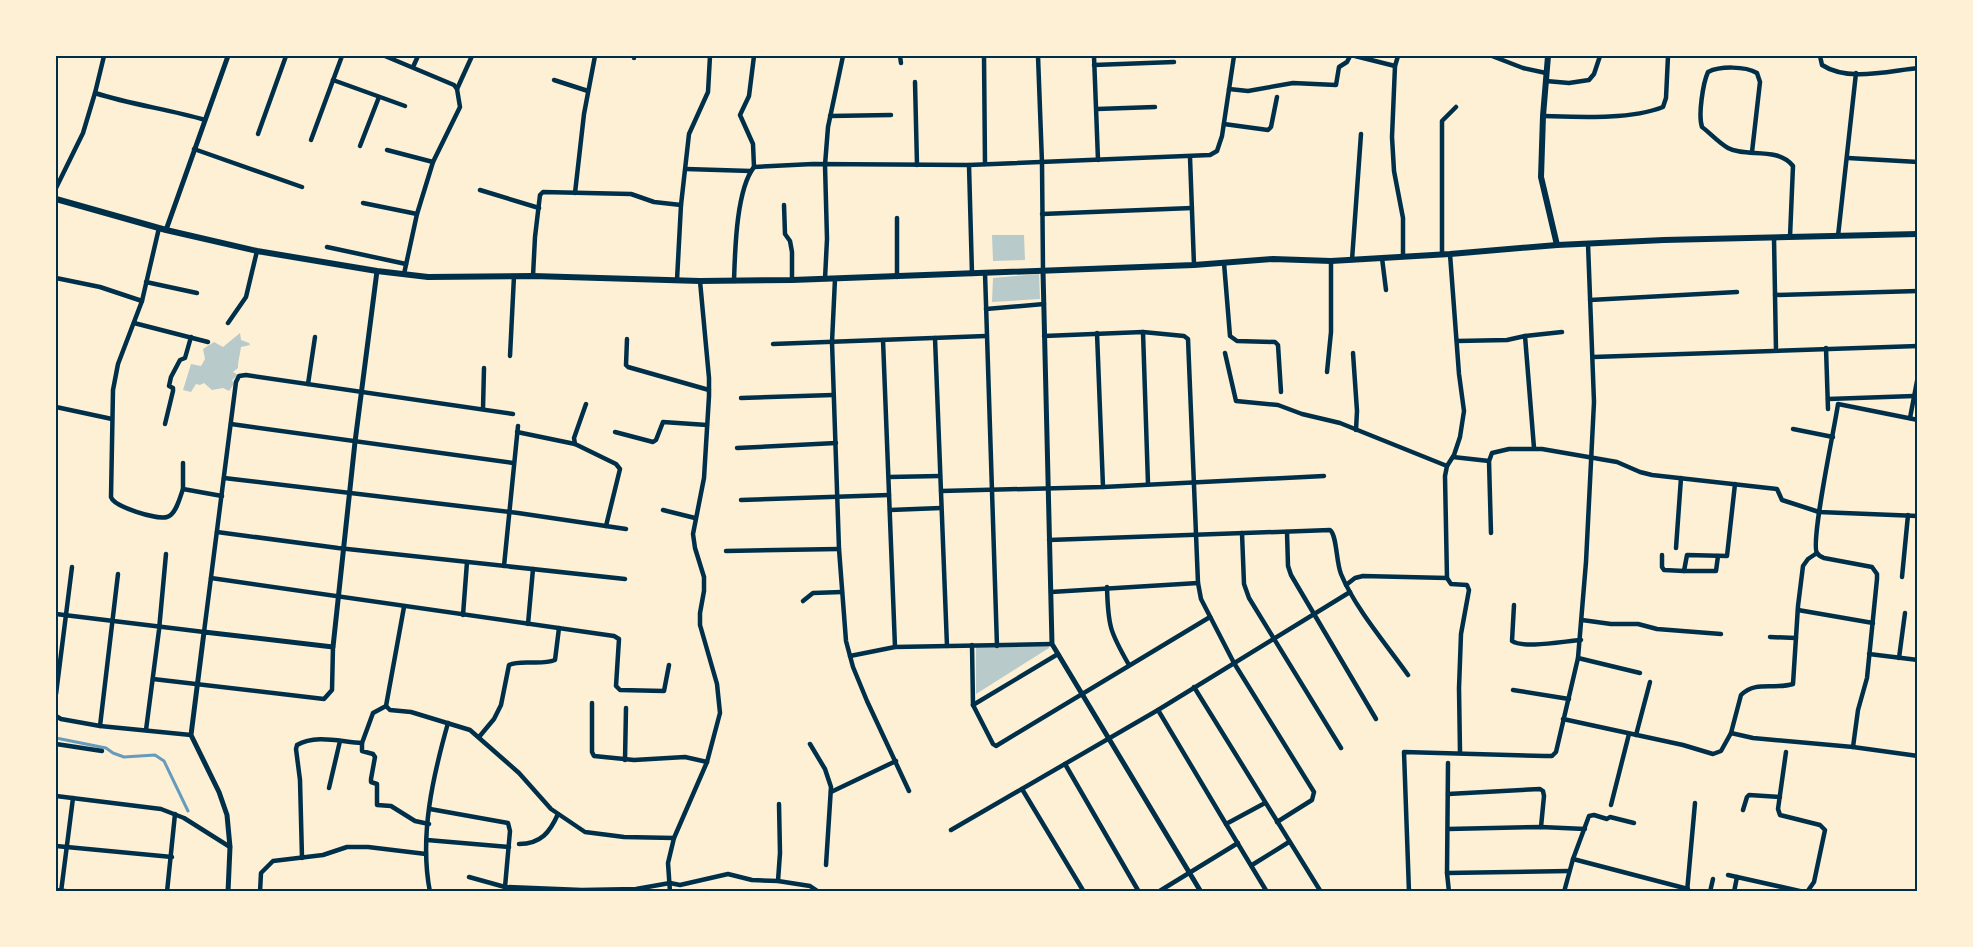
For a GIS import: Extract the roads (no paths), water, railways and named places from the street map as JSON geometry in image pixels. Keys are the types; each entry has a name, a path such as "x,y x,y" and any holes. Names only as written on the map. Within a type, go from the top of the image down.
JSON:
{"main road":[{"path":"1548,56 1541,177 1557,245"},
{"path":"56,199 162,229 257,251 428,277 533,276 700,281 835,279 1194,265 1273,259 1331,261 1557,245 1917,234"}],"street":[{"path":"56,188 82,133 104,56"},
{"path":"183,463 183,489 171,515 165,518 144,514 113,502 111,498 113,390 118,364 142,301 162,229 228,56"},
{"path":"258,134 286,56"},
{"path":"311,140 342,56"},
{"path":"385,56 454,85 459,98 459,110 433,162 417,214 404,275"},
{"path":"413,67 418,56"},
{"path":"457,89 472,56"},
{"path":"575,193 588,91 595,56"},
{"path":"677,280 681,205 689,134 708,92 711,56"},
{"path":"734,281 738,220 752,169 753,144 740,115 749,96 754,56"},
{"path":"825,279 828,239 825,165 830,116 843,56"},
{"path":"900,56 901,63"},
{"path":"984,56 985,164"},
{"path":"1038,56 1052,644 1201,891"},
{"path":"1094,56 1098,160"},
{"path":"686,169 752,169 813,164 969,165 1210,155 1217,151 1224,124 1234,56"},
{"path":"1229,89 1244,91 1293,83 1336,85 1339,67 1347,62 1350,56"},
{"path":"1355,56 1395,66"},
{"path":"1398,56 1395,66 1392,137 1394,171 1403,218 1403,257"},
{"path":"1492,56 1522,68 1546,73"},
{"path":"1546,81 1569,83 1589,80 1594,74 1600,56"},
{"path":"1543,116 1623,115 1663,107 1666,98 1668,56"},
{"path":"1820,56 1820,62 1824,67 1839,72 1917,69"},
{"path":"1094,64 1174,62"},
{"path":"1752,152 1760,82 1757,73 1730,68 1707,72 1700,124 1728,148 1736,151 1782,157 1792,166 1794,175 1790,237"},
{"path":"1838,236 1856,73"},
{"path":"333,80 405,106"},
{"path":"554,80 588,91"},
{"path":"915,82 917,165"},
{"path":"95,93 120,102 170,110 205,120"},
{"path":"360,146 379,97"},
{"path":"1224,124 1268,130 1271,128 1276,97"},
{"path":"1096,109 1155,106"},
{"path":"1442,254 1442,121 1456,107"},
{"path":"830,116 891,115"},
{"path":"1352,260 1361,134"},
{"path":"194,149 302,187"},
{"path":"387,150 433,162"},
{"path":"1190,157 1194,265"},
{"path":"1848,158 1917,162"},
{"path":"969,165 972,274"},
{"path":"480,190 538,208"},
{"path":"533,276 538,208 540,195 543,192 631,194 654,202 681,205"},
{"path":"363,203 417,214"},
{"path":"784,205 785,234 790,241 792,252 792,280"},
{"path":"1042,214 1192,208"},
{"path":"897,218 897,276"},
{"path":"1774,238 1776,350"},
{"path":"1409,891 1404,752 1545,756 1554,754 1569,699 1581,640 1594,402 1588,244"},
{"path":"327,247 406,264"},
{"path":"228,323 246,297 257,251"},
{"path":"1450,254 1464,411 1460,437 1445,476 1447,578 1450,584 1466,584 1468,587 1461,634 1459,672 1460,752"},
{"path":"1382,258 1386,290"},
{"path":"1327,372 1331,261"},
{"path":"1224,262 1230,336 1237,341 1275,342 1278,345 1281,392"},
{"path":"153,679 324,699 332,690 333,647 338,598 377,271"},
{"path":"985,273 997,646"},
{"path":"510,356 514,276"},
{"path":"56,278 91,284 142,301"},
{"path":"835,279 832,342 833,395 839,549 846,641 849,656 867,701 909,791"},
{"path":"670,891 668,863 674,838 707,762 719,719 720,706 717,684 700,625 704,584 693,540 695,518 701,500 704,478 709,390 700,281"},
{"path":"146,282 197,293"},
{"path":"1775,295 1917,291"},
{"path":"1590,300 1737,292"},
{"path":"986,309 1044,304"},
{"path":"134,323 208,342"},
{"path":"1044,336 1143,332 1186,338 1190,344 1193,483 1198,583 1201,599 1234,663 1314,792 1312,800 1277,822"},
{"path":"1143,332 1148,484"},
{"path":"1456,341 1507,340 1562,332"},
{"path":"1097,333 1102,487"},
{"path":"772,344 986,336"},
{"path":"1526,336 1534,448"},
{"path":"165,424 173,391 173,388 168,386 180,360 185,358 192,337"},
{"path":"308,384 315,337"},
{"path":"934,338 946,646"},
{"path":"627,339 626,365 628,367 709,390"},
{"path":"883,340 896,648"},
{"path":"1593,357 1917,346"},
{"path":"1826,348 1828,409"},
{"path":"1225,352 1236,401 1278,405 1302,414 1341,423 1447,466"},
{"path":"1353,354 1356,429"},
{"path":"483,409 484,368"},
{"path":"228,891 230,847 227,815 219,792 190,735 236,382 239,376 246,375 513,414"},
{"path":"1910,418 1917,376"},
{"path":"741,398 833,395"},
{"path":"1828,399 1914,396"},
{"path":"575,444 574,438 586,404"},
{"path":"1853,747 1858,710 1867,678 1877,579 1875,570 1868,565 1824,558 1817,553 1819,512 1838,404 1917,420"},
{"path":"56,407 112,419"},
{"path":"615,432 654,442 663,422 707,425"},
{"path":"231,424 513,463"},
{"path":"504,566 517,429 575,444 616,464 620,470 606,526"},
{"path":"1793,429 1833,437"},
{"path":"737,448 836,443"},
{"path":"1491,533 1489,461 1492,453 1498,450 1534,448 1624,464 1640,472 1777,489 1782,500 1819,512 1917,516"},
{"path":"1453,457 1489,461"},
{"path":"889,477 940,476"},
{"path":"940,491 1102,487 1324,476"},
{"path":"224,478 509,512 626,529"},
{"path":"1676,548 1681,478"},
{"path":"1684,571 1687,555 1726,557 1735,484"},
{"path":"183,489 222,496"},
{"path":"741,500 889,495"},
{"path":"890,510 941,508"},
{"path":"663,510 695,518"},
{"path":"1902,576 1908,515"},
{"path":"1049,540 1196,533 1333,531 1337,565 1346,585 1408,675"},
{"path":"217,532 625,579"},
{"path":"1287,532 1289,570 1376,719"},
{"path":"1242,533 1246,591 1273,640 1341,748"},
{"path":"726,551 839,549"},
{"path":"1563,719 1683,745 1713,754 1721,751 1731,734 1741,695 1746,690 1753,687 1793,684 1803,566 1817,553"},
{"path":"146,730 165,554"},
{"path":"1662,555 1663,569 1684,571 1716,571 1718,556"},
{"path":"463,615 467,562"},
{"path":"56,693 72,567"},
{"path":"528,624 533,569"},
{"path":"100,726 118,574"},
{"path":"1346,585 1355,578 1364,576 1447,578"},
{"path":"211,578 618,637 620,643 617,689 664,691 669,665"},
{"path":"1051,592 1198,583"},
{"path":"1107,587 1110,627 1130,665"},
{"path":"803,601 814,592 842,592"},
{"path":"951,830 1158,710 1350,592"},
{"path":"1514,605 1512,641 1514,644 1581,640"},
{"path":"386,706 404,607"},
{"path":"1798,610 1873,623"},
{"path":"1899,658 1905,613"},
{"path":"56,614 333,647"},
{"path":"972,645 973,705 996,746 1210,617"},
{"path":"1582,620 1721,634"},
{"path":"479,736 494,719 501,705 509,665 555,660 559,628"},
{"path":"1770,637 1796,638"},
{"path":"849,656 896,648 1052,644"},
{"path":"973,705 1058,654"},
{"path":"1869,654 1917,660"},
{"path":"1578,658 1640,673"},
{"path":"1636,735 1650,682"},
{"path":"1194,687 1321,891"},
{"path":"1513,690 1569,699"},
{"path":"592,703 592,752 594,756 624,760 685,757 707,762"},
{"path":"386,706 390,710 411,712 470,730 519,773 545,803 579,829 590,834 674,838"},
{"path":"386,706 373,713 362,742 362,751 373,754 375,757 370,779 371,782 377,784 377,805 392,806 415,821 429,824"},
{"path":"624,760 626,708"},
{"path":"1158,710 1267,891"},
{"path":"58,718 100,726 190,735"},
{"path":"430,891 426,873 426,854 430,809 436,766 448,723"},
{"path":"1611,805 1629,734"},
{"path":"1731,734 1917,756"},
{"path":"302,858 297,745 304,741 333,739 362,742"},
{"path":"329,788 340,741"},
{"path":"56,744 102,751"},
{"path":"810,744 825,768 831,792 826,865"},
{"path":"1728,875 1806,891 1812,887 1825,830 1820,825 1780,815 1778,809 1786,752"},
{"path":"831,792 896,761"},
{"path":"1448,763 1447,873 1449,891"},
{"path":"1065,764 1139,891"},
{"path":"1022,789 1084,891"},
{"path":"1448,794 1540,789 1544,791 1541,827"},
{"path":"1743,810 1749,795 1780,796"},
{"path":"56,796 136,805 176,814 230,847"},
{"path":"73,798 59,890 73,891"},
{"path":"1226,824 1265,803"},
{"path":"1573,860 1687,890 1695,803"},
{"path":"778,804 780,853 778,881"},
{"path":"430,809 508,823 510,831 505,887"},
{"path":"167,891 176,814"},
{"path":"519,844 532,843 544,837 551,829 558,814"},
{"path":"1564,891 1589,816 1604,819 1610,817 1634,823"},
{"path":"1448,830 1541,827 1585,830"},
{"path":"427,840 509,847"},
{"path":"1252,865 1289,842"},
{"path":"1158,891 1238,843"},
{"path":"56,846 172,856"},
{"path":"261,891 261,873 273,861 322,855 347,847 369,847 426,854"},
{"path":"1447,873 1569,871"},
{"path":"469,877 505,887 557,890 636,889 670,883 687,884 728,874 752,880 810,886 819,891"},
{"path":"1734,891 1737,878"},
{"path":"1710,891 1713,879"}],"waterway":[{"path":"56,738 106,748 124,757 155,755 164,761 188,811"}]}
